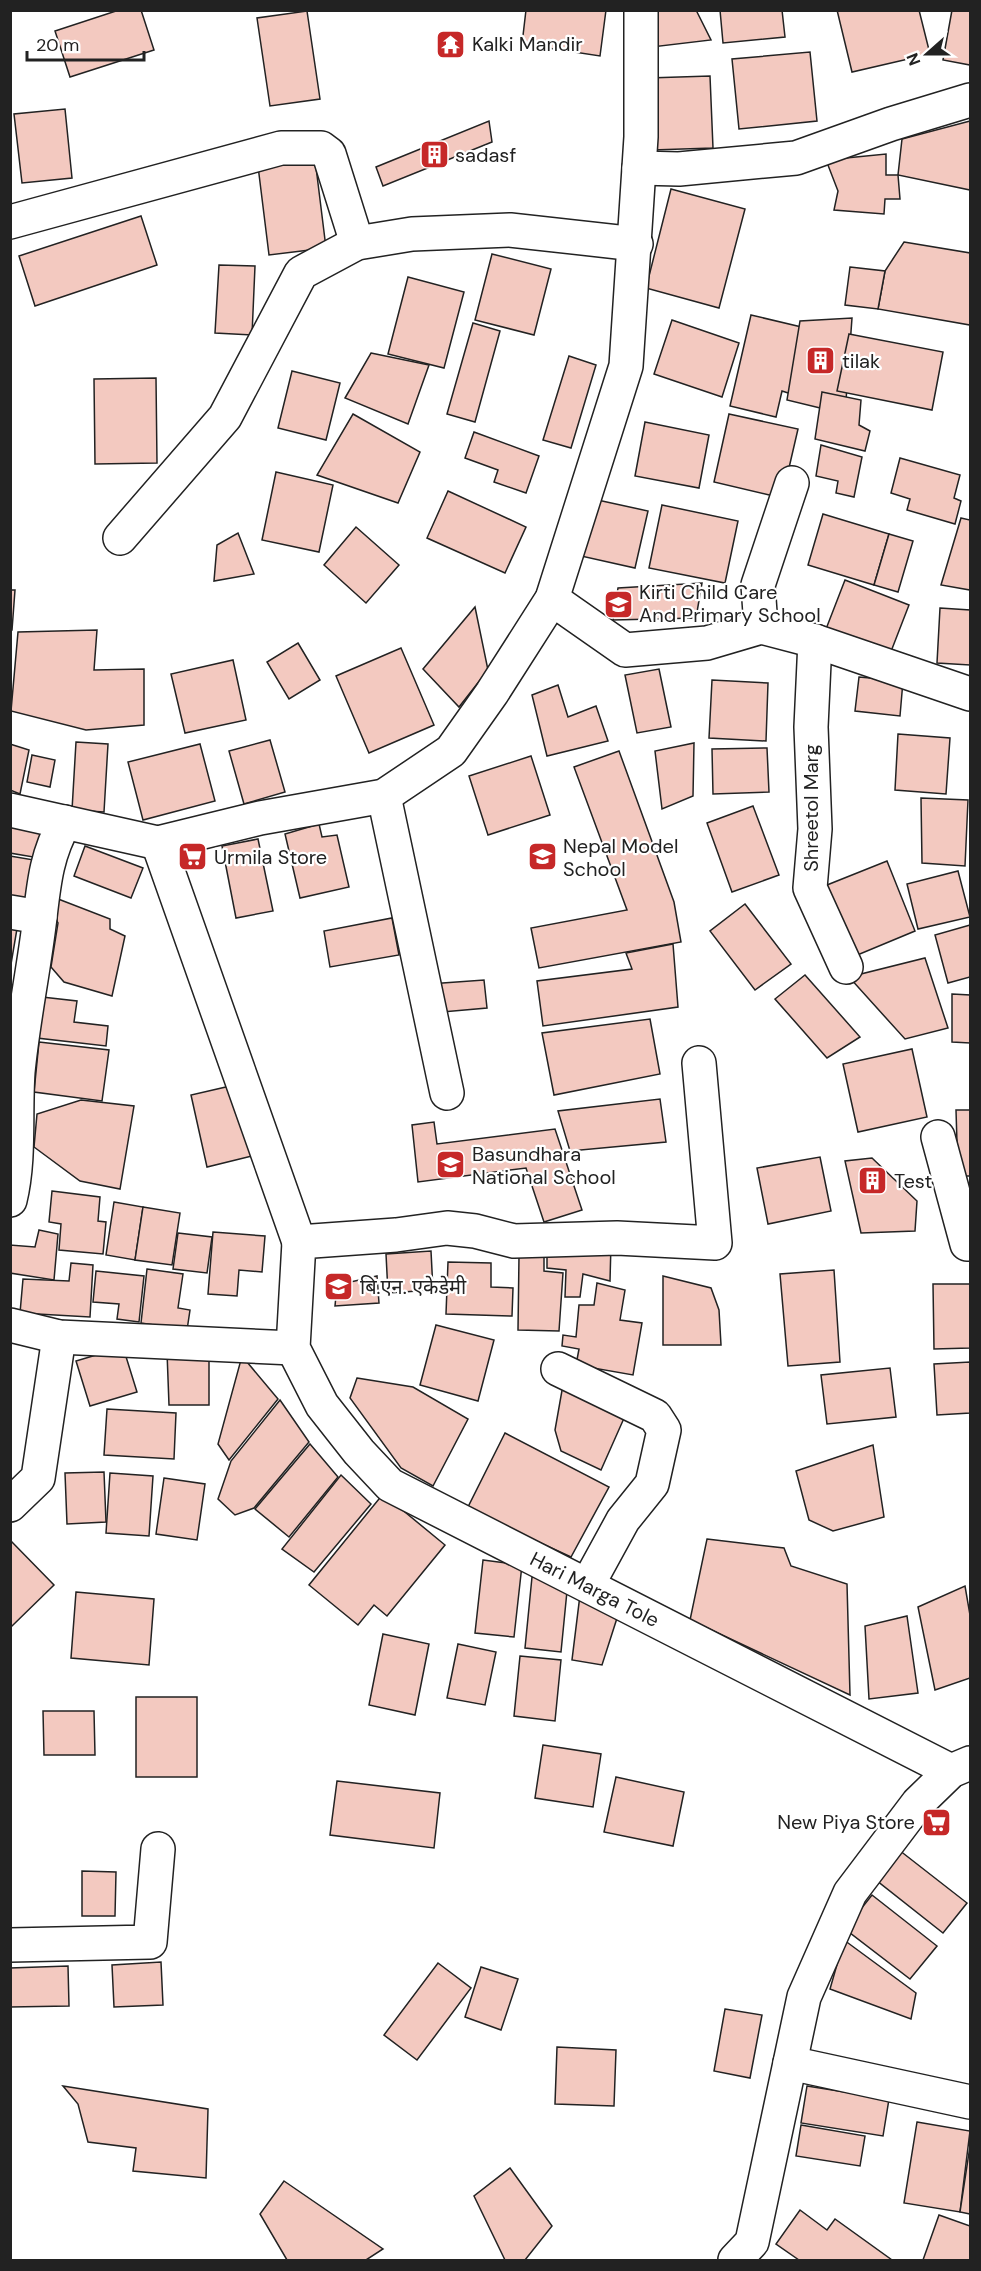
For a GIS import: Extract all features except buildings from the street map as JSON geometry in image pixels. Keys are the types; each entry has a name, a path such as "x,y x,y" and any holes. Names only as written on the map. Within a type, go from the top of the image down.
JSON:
{"street":[{"path":"10,810 158,843 260,818 384,796 451,752 492,693 552,598 626,366 636,244 641,10"},
{"path":"639,168 679,169 796,158 891,124 970,100"},
{"path":"12,218 281,148 321,148 329,154 357,243"},
{"path":"120,538 225,417 301,273 357,243 412,234 510,230 636,244"},
{"path":"761,627 758,585 792,483"},
{"path":"552,598 625,650 707,643 761,627 815,641 970,694"},
{"name":"Shreetol Marg","path":"815,641 811,727 815,829 810,888 846,967"},
{"path":"384,796 447,1093"},
{"path":"10,1200 15,1179 15,1106 20,1053 25,915 54,841 65,822"},
{"path":"10,1325 59,1337 293,1348 299,1242 158,843"},
{"path":"299,1242 396,1235 447,1228 475,1231 514,1241 617,1238 716,1243 699,1063"},
{"path":"938,1137 967,1244 970,1244"},
{"path":"10,1506 38,1478 59,1337"},
{"name":"Hari Marga Tole","path":"293,1348 322,1405 359,1452 390,1485 961,1767"},
{"path":"558,1369 655,1416 664,1430 652,1484 622,1520 588,1584"},
{"path":"735,2260 752,2242 804,1997 850,1893 918,1803 961,1767"},
{"path":"10,1945 150,1942 158,1849"},
{"path":"790,2063 970,2102"}],"place":[{"name":"Kalki Mandir","path":"451,44"},
{"name":"sadasf","path":"434,155"},
{"name":"tilak","path":"821,361"},
{"name":"Kirti Child Care And Primary School","path":"618,604"},
{"name":"Urmila Store","path":"193,857"},
{"name":"Nepal Model School","path":"542,857"},
{"name":"Basundhara National School","path":"451,1165"},
{"name":"Test","path":"873,1181"},
{"name":"बि.एन. एकेडेमी","path":"339,1287"},
{"name":"New Piya Store","path":"936,1822"}]}
